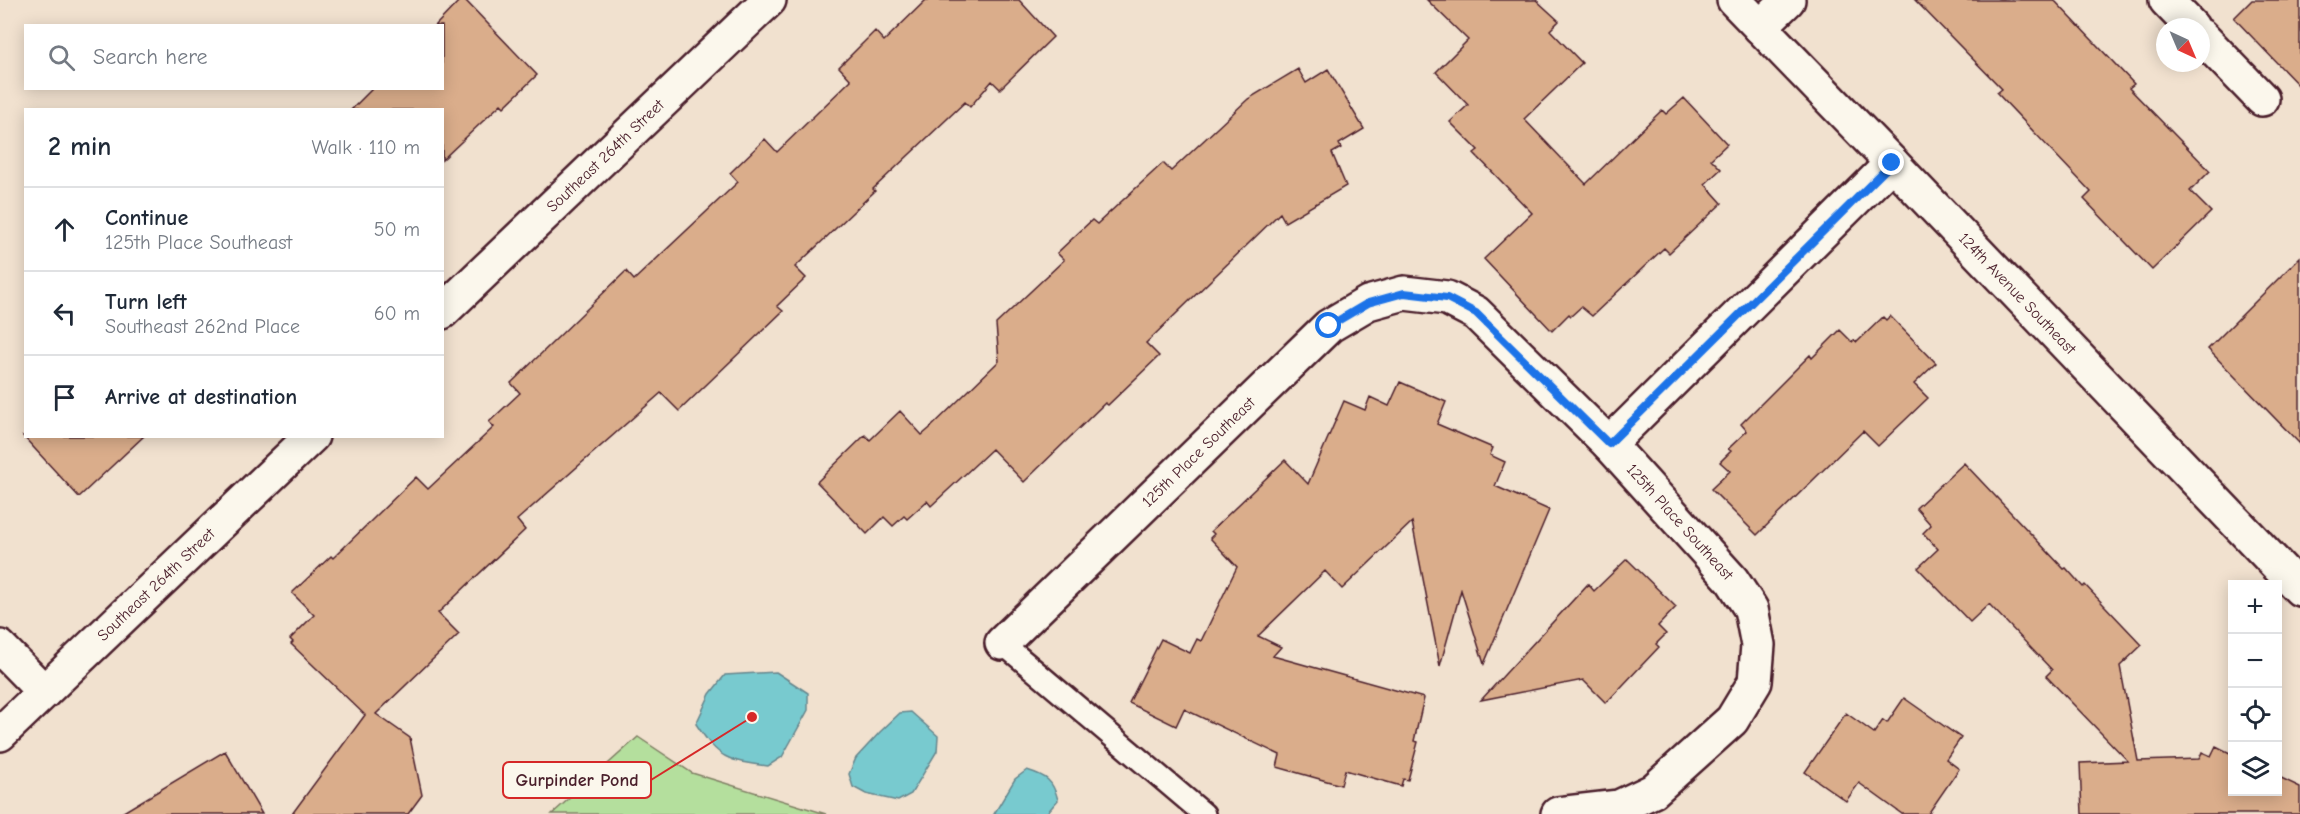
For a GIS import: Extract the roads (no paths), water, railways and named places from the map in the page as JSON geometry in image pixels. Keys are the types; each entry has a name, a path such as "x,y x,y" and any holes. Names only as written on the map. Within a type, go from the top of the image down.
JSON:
{"street":[{"name":"Southeast 264th Street","path":"444,310 769,0"},
{"name":"124th Avenue Southeast","path":"1734,0 2300,589"},
{"path":"1760,27 1788,0"},
{"path":"2166,0 2183,18"},
{"path":"2210,45 2262,99"},
{"path":"1609,444 1892,163"},
{"name":"125th Place Southeast","path":"1002,643 1329,326 1368,303 1404,293 1447,298 1476,313 1609,444 1732,580 1751,609 1758,645 1755,682 1732,720 1653,791 1619,807 1558,814"},
{"name":"Southeast 264th Street","path":"0,734 310,438"},
{"path":"0,647 44,692"}],"lane":[{"path":"1002,643 1204,814"}],"water":[{"path":"776,672 808,693 808,710 782,757 768,766 733,760 725,756 711,745 696,724 710,694 725,675"},
{"path":"911,712 938,736 937,751 911,794 898,801 866,794 853,787 849,774 856,758 900,713"},
{"path":"1027,770 1048,780 1058,800 1046,814 994,814 1015,779"}],"place":[{"name":"Gurpinder Pond","path":"752,717"}]}
